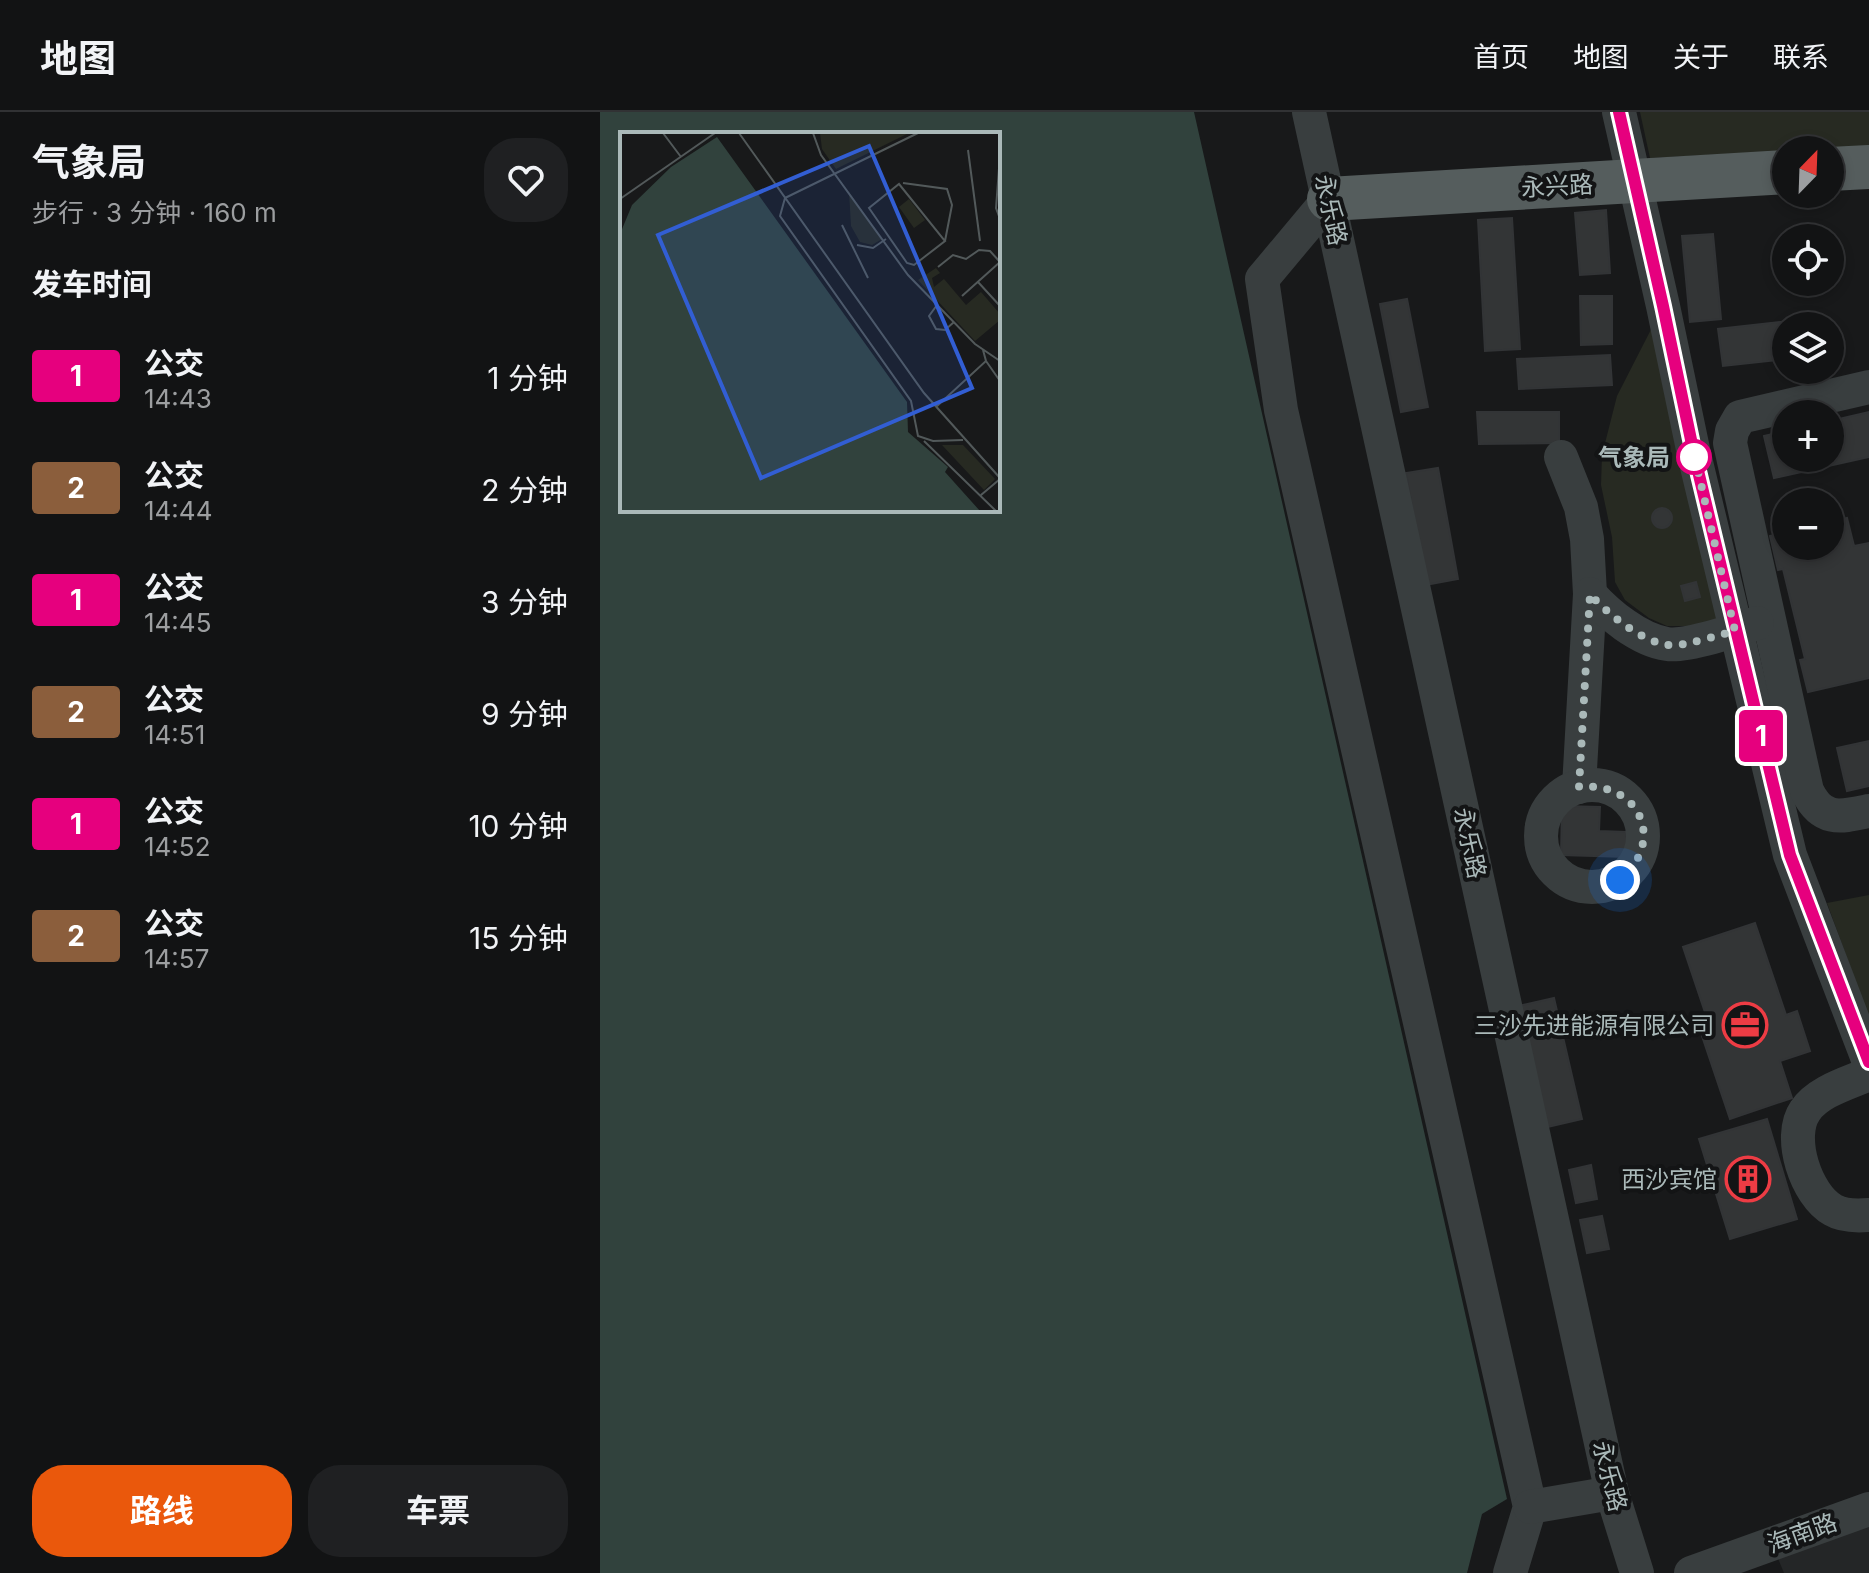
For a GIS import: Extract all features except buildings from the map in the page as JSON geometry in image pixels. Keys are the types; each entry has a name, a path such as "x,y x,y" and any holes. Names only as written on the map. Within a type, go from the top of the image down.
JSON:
{"main road":[{"path":"1844,168 1869,167"},
{"name":"永兴路","path":"1329,199 1772,173"}],"street":[{"name":"永乐路","path":"1309,112 1612,1493 1637,1573"},
{"path":"1619,112 1694,454 1790,855 1869,1062"},
{"path":"1329,199 1262,279 1281,410 1530,1507 1510,1573"},
{"path":"1869,387 1740,417 1732,431 1730,443 1807,791 1813,803 1825,813 1841,817 1869,811"},
{"path":"1561,457 1581,507 1587,539 1590,594 1579,787"},
{"path":"1590,594 1605,611 1640,633 1669,645 1735,631 1769,619"},
{"path":"1869,1074 1817,1098 1805,1111 1797,1129 1797,1145 1812,1190 1820,1201 1835,1212 1869,1215"},
{"path":"1530,1507 1612,1493"},
{"name":"海南路","path":"1691,1573 1869,1509"}],"shaded area":[{"path":"600,112 1194,112 1507,1499 1482,1514 1467,1573 600,1573"},
{"path":"1640,112 1869,112 1869,146 1844,147 1844,136 1772,136 1772,151 1650,158"},
{"path":"1663,306 1732,614 1702,626 1667,626 1649,618 1625,600 1615,582 1612,537 1601,485 1602,455 1617,396"},
{"path":"1869,895 1869,1018 1827,903"},
{"path":"1869,1523 1869,1573 1784,1573 1777,1556"}],"bus line":[{"name":"1","path":"1619,112 1694,454 1790,855 1869,1062"}],"place":[{"name":"气象局","path":"1694,457"},
{"name":"三沙先进能源有限公司","path":"1745,1025"},
{"name":"西沙宾馆","path":"1748,1179"}],"route":[{"path":"1620,880 1632,869 1640,855 1644,839 1642,823 1635,808 1611,788 1595,785 1579,787 1590,594 1605,611 1640,633 1669,645 1735,631 1694,454 1694,457"}]}
